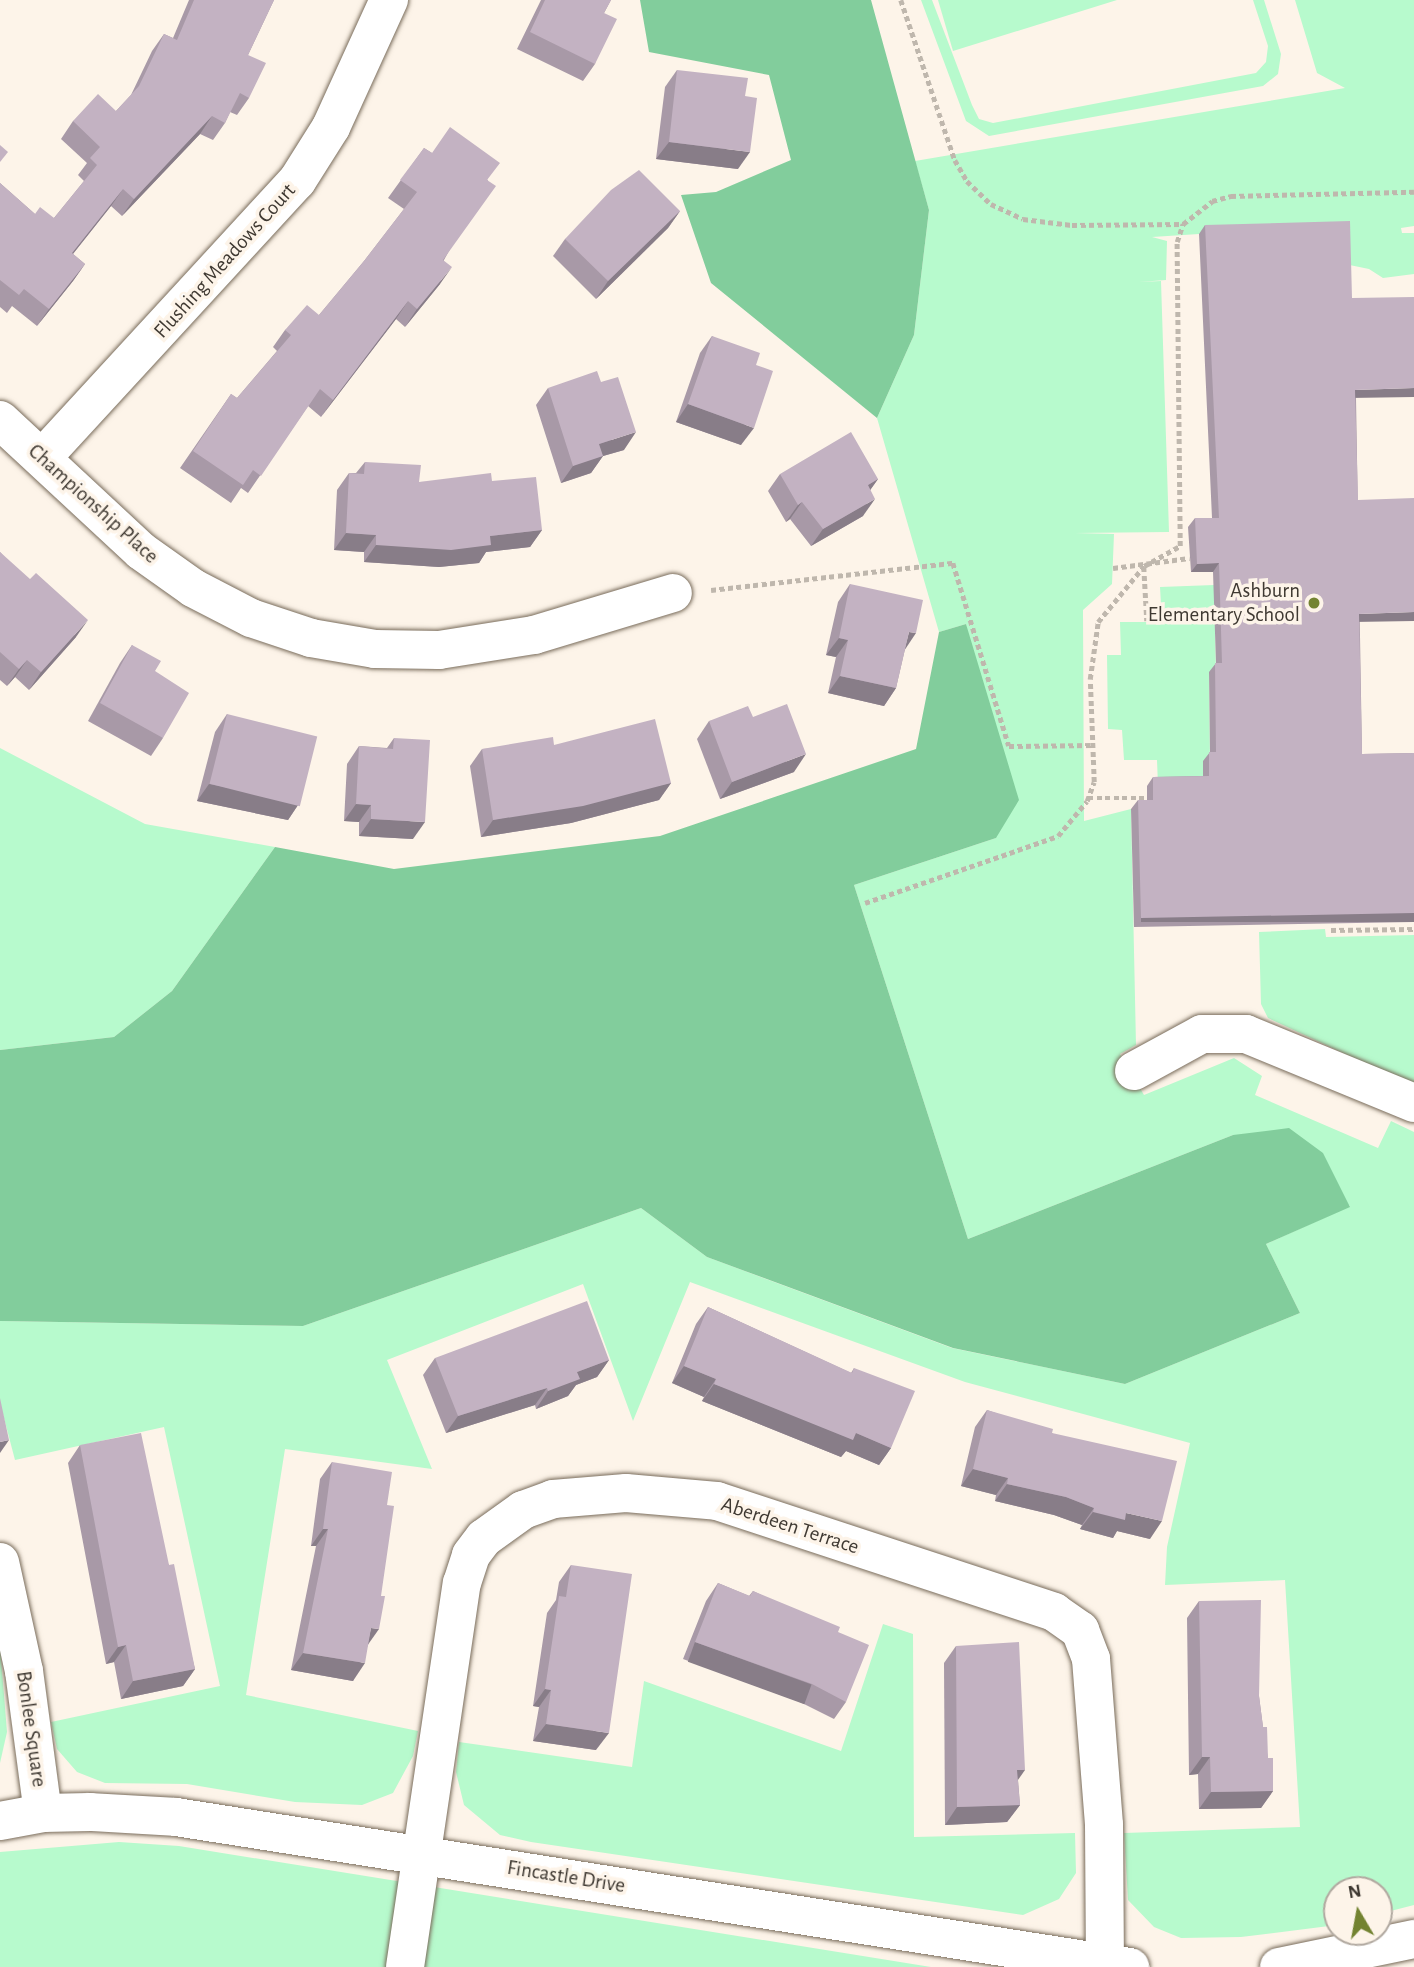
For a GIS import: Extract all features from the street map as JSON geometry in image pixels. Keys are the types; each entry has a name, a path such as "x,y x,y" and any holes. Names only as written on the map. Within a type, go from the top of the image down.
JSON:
{"street":[{"name":"Flushing Meadows Court","path":"42,458 297,181 331,127 389,0"},
{"name":"Championship Place","path":"0,419 141,551 193,589 251,618 311,638 375,649 439,650 491,644 673,593"},
{"path":"1134,1071 1202,1034 1246,1034 1414,1103"},
{"name":"Aberdeen Terrace","path":"405,1967 463,1583 471,1555 484,1538 523,1510 553,1500 626,1493 717,1501 1054,1612 1080,1630 1091,1660 1117,1966"},
{"name":"Bonlee Square","path":"0,1562 24,1671 43,1813"},
{"name":"Fincastle Drive","path":"0,1821 43,1813 176,1817 424,1854 1117,1966"},
{"path":"1279,1967 1414,1939"}],"path":[{"path":"901,0 955,160 967,181 991,204 1023,219 1072,225 1182,224 1212,201 1231,196 1414,192"},
{"path":"865,903 1058,836 1074,821 1088,798 1094,782 1091,650 1098,622 1144,566 1180,546 1177,242 1182,224"},
{"path":"1113,568 1189,558"},
{"path":"673,593 953,563 1009,746 1094,745"},
{"path":"1144,566 1147,621"},
{"path":"1088,798 1147,798"},
{"path":"1331,930 1414,929"}],"green space":[{"path":"640,0 871,0 929,210 914,335 877,418 711,283 681,195 716,192 791,160 769,75 649,52"},
{"path":"921,0 932,0 979,119 993,123 1256,73 1266,62 1268,46 1253,0 1264,0 1281,54 1278,74 1263,86 989,136 966,121"},
{"path":"938,0 1117,0 953,51"},
{"path":"1295,0 1414,0 1414,226 1401,228 1402,233 1414,233 1414,274 1383,278 1369,269 1199,234 1152,237 1167,241 1166,280 1139,282 1161,281 1169,532 1075,533 1114,534 1112,584 1083,610 1084,821 1131,809 1136,1045 1120,1054 1144,1095 1234,1058 1262,1076 1255,1095 1378,1148 1391,1121 1414,1132 1414,1905 1393,1910 1393,1876 1323,1876 1323,1927 1241,1937 1181,1938 1154,1927 1128,1900 1124,1833 1300,1827 1285,1580 1165,1585 1167,1547 1190,1443 965,1382 690,1282 633,1421 583,1284 387,1360 432,1469 285,1449 246,1695 418,1731 413,1756 393,1793 362,1805 295,1802 187,1784 105,1783 77,1772 57,1749 51,1722 220,1686 164,1427 15,1460 0,1403 0,1321 303,1326 641,1208 707,1257 952,1348 1125,1384 1300,1313 1266,1244 1350,1206 1233,1135 968,1239 854,885 996,838 966,624 939,632 877,418 914,335 929,210 915,161 1345,88 1317,73"},
{"path":"1214,585 1216,672 1209,672 1210,760 1203,785 1158,786 1157,760 1124,760 1122,730 1108,729 1107,655 1121,655 1120,622 1162,622 1160,587"},
{"path":"966,624 1019,800 996,838 854,885 968,1239 1233,1135 1289,1128 1323,1153 1350,1207 1266,1244 1300,1313 1125,1384 953,1348 707,1257 641,1208 303,1326 0,1321 0,1050 114,1037 172,991 275,847 394,869 660,836 916,749 939,632"},
{"path":"0,748 145,824 275,847 172,991 114,1037 0,1050"},
{"path":"1325,929 1326,937 1414,935 1414,1086 1268,1018 1261,1004 1259,932"},
{"path":"883,1624 913,1634 914,1837 1075,1833 1076,1873 1059,1899 1023,1915 531,1842 500,1835 464,1805 456,1772 459,1742 632,1767 644,1681 841,1751"},
{"path":"0,1646 7,1732 0,1763"},
{"path":"119,1842 179,1846 931,1967 0,1967 0,1852"}],"building":[{"path":"194,0 274,0 248,55 266,63 249,98 240,93 225,123 212,116 134,199 123,189 72,253 85,264 49,309 24,289 19,295 0,280 0,183 35,214 40,207 54,218 97,165 90,158 100,147 73,121 98,94 116,111 139,86 164,34 177,40"},
{"path":"545,0 611,0 604,13 617,19 595,64 530,32"},
{"path":"677,70 748,78 745,96 757,98 750,152 669,142"},
{"path":"450,127 500,163 487,180 496,186 443,260 452,267 417,309 408,301 333,400 320,389 261,476 253,470 243,485 193,451 231,394 237,398 291,335 285,330 307,305 319,315 364,261 417,192 400,180 424,148 432,153"},
{"path":"0,145 8,152 0,162"},
{"path":"639,170 680,211 608,281 565,239 611,190"},
{"name":"Ashburn Elementary School","path":"1350,221 1352,298 1414,297 1414,388 1355,390 1358,500 1414,498 1414,612 1359,614 1362,754 1414,753 1414,913 1141,918 1138,800 1153,800 1153,777 1209,776 1209,752 1216,752 1215,663 1222,663 1219,563 1197,564 1195,518 1219,518 1205,225"},
{"path":"712,336 760,353 756,365 773,371 754,428 688,404"},
{"path":"597,371 601,382 618,377 636,432 599,444 603,456 573,466 548,388"},
{"path":"851,432 878,479 868,485 875,499 823,529 802,502 798,505 780,474"},
{"path":"365,462 421,465 419,482 491,473 492,481 536,477 542,530 490,536 491,545 451,550 376,545 376,535 346,533 349,473 364,474"},
{"path":"0,552 30,579 36,573 88,620 41,672 27,660 19,669 0,652"},
{"path":"850,584 923,600 916,633 909,632 896,688 840,676 848,640 839,638"},
{"path":"132,645 161,661 155,671 189,693 163,738 100,703"},
{"path":"787,704 806,754 732,782 709,721 748,706 753,717"},
{"path":"227,714 317,736 300,806 210,784"},
{"path":"655,719 671,783 583,806 493,820 482,749 553,737 554,745"},
{"path":"394,738 430,740 425,822 371,819 371,805 356,804 359,746 393,749"},
{"path":"587,1301 609,1360 577,1372 580,1379 548,1391 547,1388 458,1416 435,1358"},
{"path":"708,1307 852,1373 854,1368 915,1391 891,1448 856,1433 853,1440 714,1384 716,1379 684,1366"},
{"path":"0,1398 9,1440 0,1442"},
{"path":"987,1410 1053,1429 1052,1433 1177,1461 1162,1521 1126,1513 1125,1520 1093,1512 1094,1508 1066,1497 1007,1484 1008,1478 973,1469"},
{"path":"141,1433 169,1565 174,1564 195,1669 133,1681 126,1645 118,1647 80,1445"},
{"path":"332,1462 392,1472 387,1505 394,1506 381,1596 385,1596 379,1629 371,1628 365,1663 303,1653 328,1529 323,1529"},
{"path":"571,1565 632,1574 609,1733 546,1724 551,1690 545,1689 559,1596 566,1597"},
{"path":"718,1583 750,1596 753,1591 840,1627 838,1632 869,1645 846,1702 812,1684 695,1642"},
{"path":"1261,1600 1259,1696 1263,1727 1267,1727 1268,1758 1273,1758 1273,1791 1211,1792 1210,1757 1202,1757 1199,1601"},
{"path":"1019,1642 1025,1770 1017,1770 1020,1805 957,1807 956,1646"}],"place":[{"name":"Ashburn Elementary School","path":"1314,603"}]}
